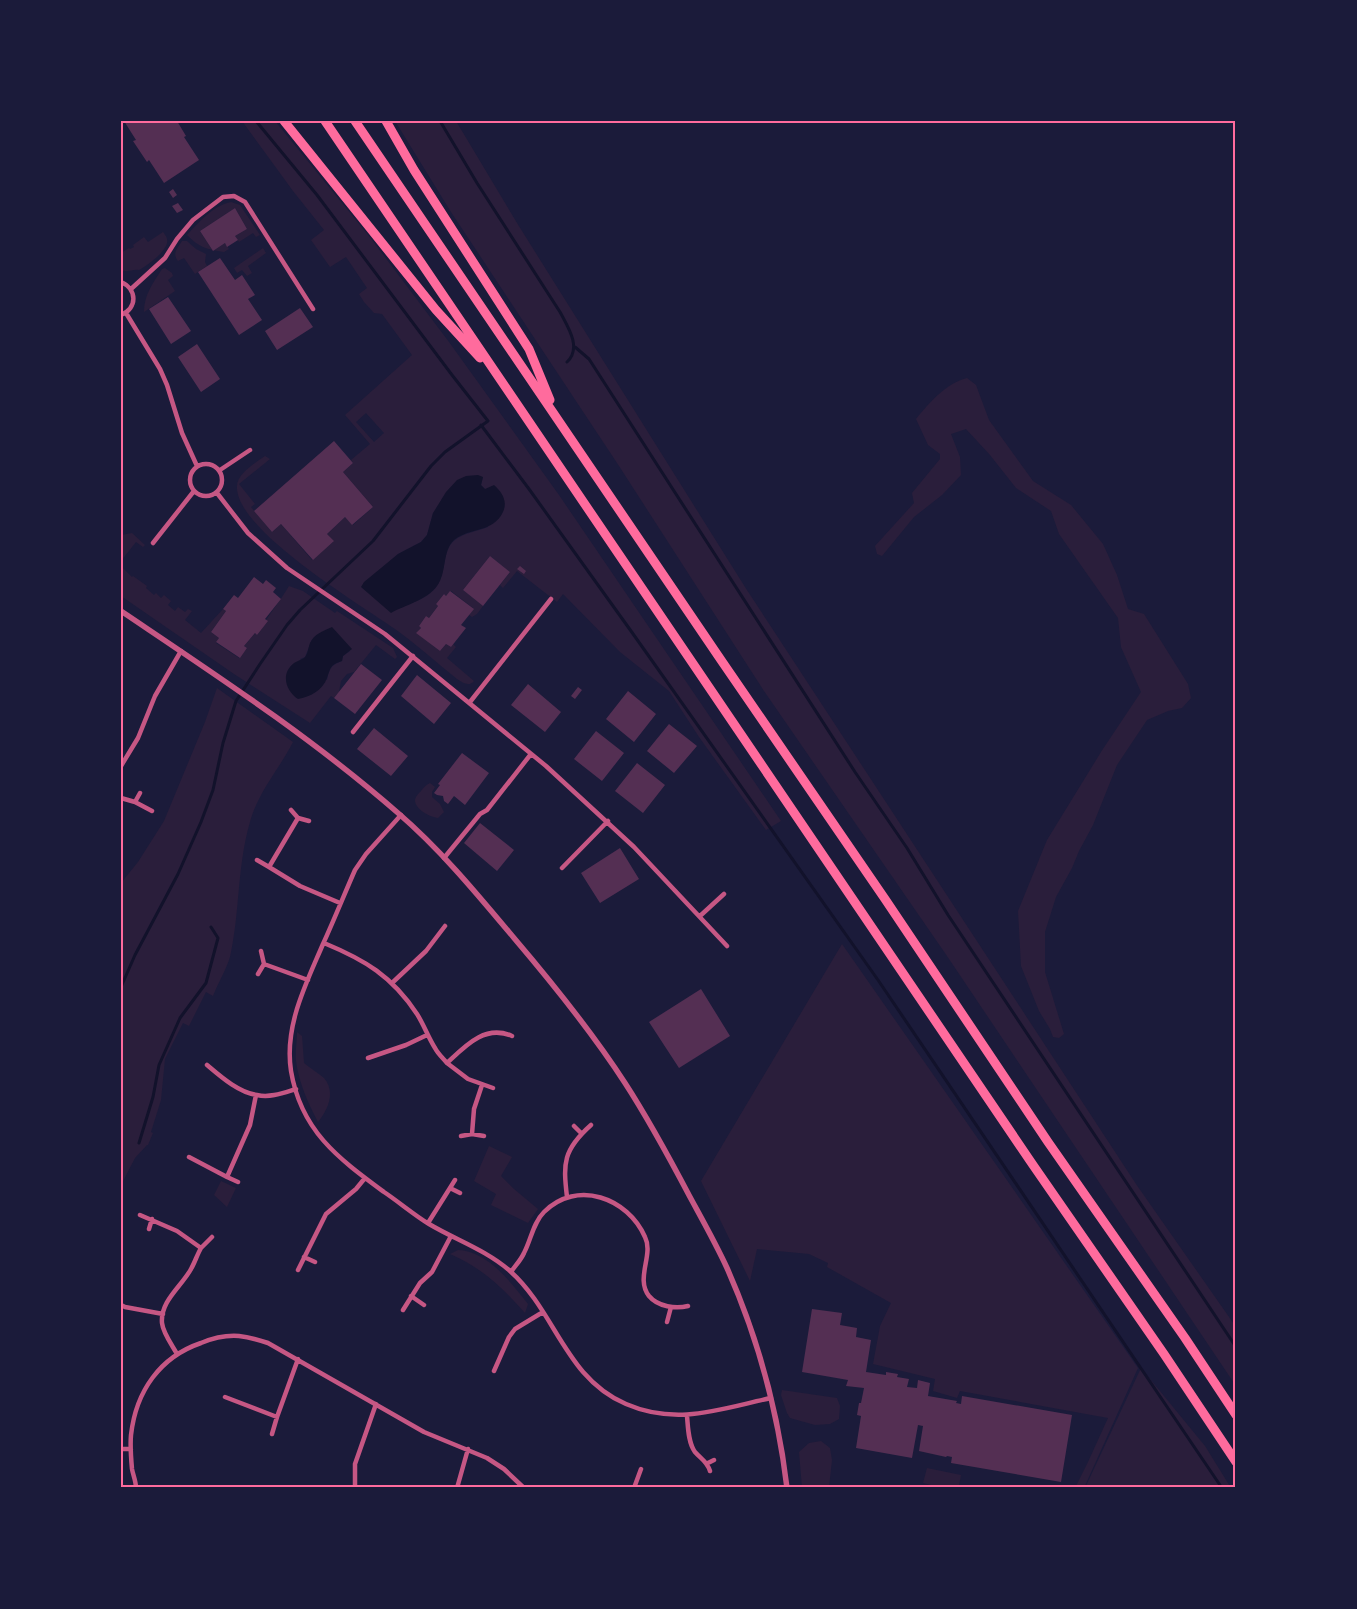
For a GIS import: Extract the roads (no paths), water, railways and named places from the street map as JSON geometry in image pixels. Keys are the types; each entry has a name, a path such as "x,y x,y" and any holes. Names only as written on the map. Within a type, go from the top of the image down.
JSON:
{"highway":[{"path":"284,121 436,310 502,382"},
{"path":"325,121 1236,1462"},
{"path":"355,121 885,899 1048,1142 1185,1338 1236,1415"},
{"path":"386,121 414,170 529,349 558,418"}],"street":[{"path":"131,289 164,258 193,220 223,197 234,196 245,202 313,309"},
{"path":"121,282 131,289 134,300 130,310 123,314 160,369 182,433 198,466"},
{"path":"220,470 250,450"},
{"path":"207,463 220,470 223,482 217,493 205,497 194,491 191,486 191,475 198,466 207,463"},
{"path":"153,543 194,491"},
{"path":"217,493 248,533 287,568 413,656 532,754 608,821 727,946"},
{"path":"470,702 551,599"},
{"path":"121,611 255,700 305,737 401,815 474,890 544,973 608,1059 643,1112 675,1168 726,1267 757,1348 771,1398 784,1458 787,1488"},
{"path":"121,766 138,738 155,696 181,651"},
{"path":"353,732 413,656"},
{"path":"444,858 480,814 487,810 532,754"},
{"path":"135,802 140,793"},
{"path":"121,798 135,802 152,811"},
{"path":"291,810 298,818 309,821"},
{"path":"401,815 366,854 355,870 308,980 291,1032 291,1071 303,1109 321,1140 365,1178 428,1223 495,1260 511,1272 529,1292 543,1312 578,1368 603,1391 615,1399 646,1412 688,1416 771,1398"},
{"path":"269,868 298,818"},
{"path":"562,868 608,821"},
{"path":"256,860 300,886 340,903"},
{"path":"700,916 724,894"},
{"path":"392,983 426,951 444,926"},
{"path":"324,943 354,956 392,983 418,1017 436,1050 447,1063 468,1079 493,1088"},
{"path":"258,974 264,964 261,951"},
{"path":"264,964 308,980"},
{"path":"447,1063 475,1038 486,1033 498,1032 512,1036"},
{"path":"368,1058 406,1046 427,1034"},
{"path":"207,1065 224,1080 256,1095 279,1094 296,1089"},
{"path":"472,1134 474,1109 482,1085"},
{"path":"227,1177 250,1125 256,1095"},
{"path":"567,1197 564,1171 565,1160 581,1133 590,1125"},
{"path":"574,1126 581,1133"},
{"path":"460,1136 472,1134 484,1136"},
{"path":"189,1157 238,1182"},
{"path":"298,1270 326,1214 356,1189 365,1178"},
{"path":"428,1223 455,1180"},
{"path":"450,1188 460,1193"},
{"path":"511,1272 524,1254 540,1218 555,1204 567,1197 588,1194 598,1196 619,1206 640,1225 647,1239 648,1252 644,1273 644,1286 649,1296 660,1304 671,1307 680,1308 688,1306"},
{"path":"140,1215 177,1231 201,1248"},
{"path":"149,1228 152,1219"},
{"path":"403,1310 420,1283 432,1272 451,1236"},
{"path":"177,1354 164,1330 163,1314 171,1295 191,1269 201,1248 212,1237"},
{"path":"304,1257 315,1262"},
{"path":"411,1296 424,1305"},
{"path":"121,1305 163,1314"},
{"path":"667,1322 671,1307"},
{"path":"494,1371 509,1337 515,1329 543,1312"},
{"path":"136,1488 131,1449 134,1420 144,1393 160,1368 177,1354 191,1346 210,1339 237,1336 268,1343 424,1432 468,1449 504,1469 524,1488"},
{"path":"272,1434 298,1359"},
{"path":"225,1397 277,1417"},
{"path":"355,1488 355,1464 376,1404"},
{"path":"688,1416 694,1451 708,1464 710,1471"},
{"path":"121,1449 131,1449"},
{"path":"457,1488 468,1449"},
{"path":"708,1464 714,1460"},
{"path":"634,1488 641,1469"}],"waterway":[{"path":"121,987 135,955 178,874 201,822 213,790 223,743 236,701 287,625 300,610 373,541 431,466 445,452 488,421 317,195 256,121"},
{"path":"440,121 477,183 567,324 573,344 573,350 567,362"},
{"path":"575,347 589,359 855,772 907,848 948,915 1236,1347"},
{"path":"481,425 631,631 878,980 1222,1488"},
{"path":"139,1143 153,1097 159,1065 180,1018 206,983 218,938 211,927"}]}
